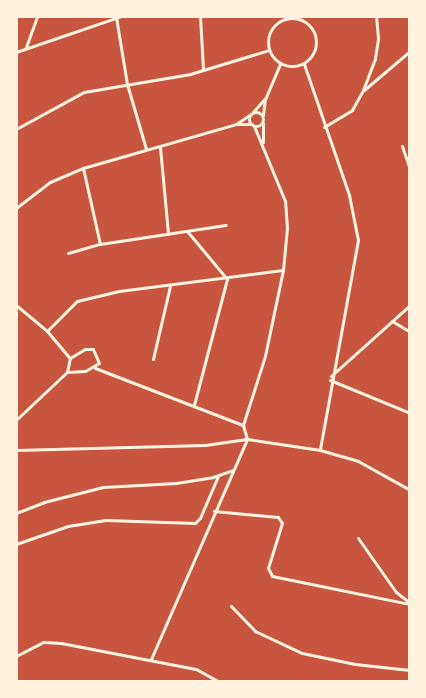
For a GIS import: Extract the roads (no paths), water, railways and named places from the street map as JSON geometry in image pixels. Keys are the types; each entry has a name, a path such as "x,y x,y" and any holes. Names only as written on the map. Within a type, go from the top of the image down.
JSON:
{"street":[{"path":"26,48 38,16"},
{"path":"200,16 203,70"},
{"path":"324,127 352,110 363,90 375,58 378,38 376,16"},
{"path":"16,52 119,17 127,84 146,150"},
{"path":"296,17 307,22 315,32 317,44 313,56 304,64 280,64 269,50 268,38 273,27 283,19 296,17"},
{"path":"16,129 84,92 203,70 269,50"},
{"path":"363,90 410,51"},
{"path":"263,142 263,116 266,97 280,64"},
{"path":"304,64 324,127 349,195 358,240 330,378 320,450"},
{"path":"16,208 21,202 50,182 83,168 236,124 252,113 266,97"},
{"path":"252,113 263,116"},
{"path":"151,659 247,439 243,426 265,356 283,270 287,228 285,201 263,142 253,125 252,113"},
{"path":"236,124 253,125 263,122"},
{"path":"402,146 410,169"},
{"path":"160,147 168,234"},
{"path":"83,168 100,244"},
{"path":"16,197 21,202"},
{"path":"68,253 100,244 226,225"},
{"path":"187,231 227,280"},
{"path":"47,331 77,301 119,291 227,280 283,270"},
{"path":"194,405 227,280"},
{"path":"152,359 170,286"},
{"path":"16,305 47,331 70,358"},
{"path":"330,378 410,305"},
{"path":"392,321 410,332"},
{"path":"16,420 67,372 70,358 85,349 93,349 99,363 95,368"},
{"path":"67,372 95,368 194,405 243,426"},
{"path":"330,378 410,413"},
{"path":"16,450 205,445 247,439 320,450 358,461 410,490"},
{"path":"16,513 44,502 102,487 176,483 218,476 234,470"},
{"path":"16,544 68,526 106,520 195,523 200,518 218,476"},
{"path":"214,511 278,517 282,523 268,568 272,576 410,603"},
{"path":"358,538 396,592 410,603"},
{"path":"231,606 256,632 302,653 355,664 410,670"},
{"path":"16,656 44,642 151,659 196,669 219,682"}]}
